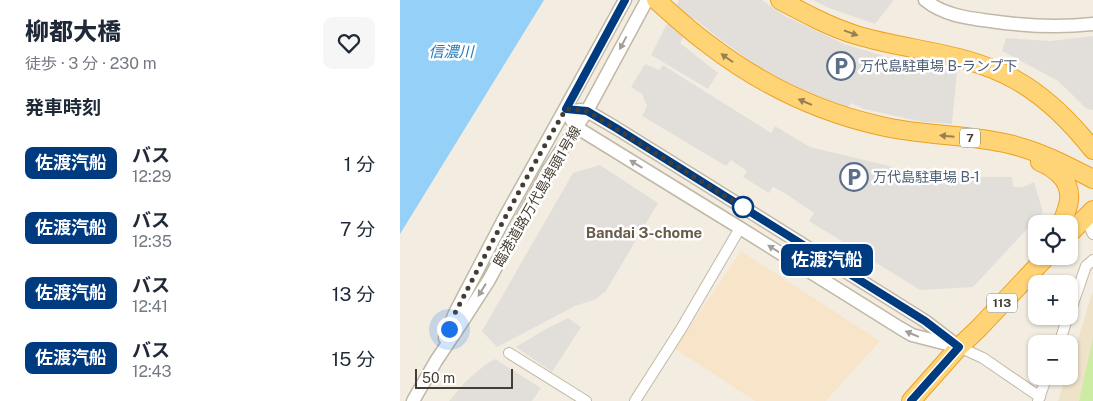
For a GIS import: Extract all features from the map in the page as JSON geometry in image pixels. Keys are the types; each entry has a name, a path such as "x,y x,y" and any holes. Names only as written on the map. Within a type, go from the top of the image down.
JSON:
{"highway":[{"name":"7","path":"656,0 707,44 735,64 803,101 842,116 882,126 916,133 985,139 1010,144 1052,158 1093,178"},
{"path":"780,0 806,14 855,34 965,59 990,68 1014,79 1093,132"},
{"path":"1038,94 1060,113 1093,150"},
{"path":"1010,144 1025,158 1047,164 1063,178 1070,194 1064,215"},
{"path":"1078,225 1089,214"},
{"name":"113","path":"911,401 959,347 1038,265"}],"street":[{"name":"臨港道路万代島埠頭1号線","path":"436,361 455,313 496,233 625,0"},
{"name":"臨港道路万代島埠頭1号線","path":"413,401 436,361 489,280 549,170 587,111 647,0"},
{"path":"925,0 948,13 982,20 1038,26 1093,24"},
{"path":"566,109 587,111 616,128 925,321 959,347"},
{"path":"566,109 576,127 912,335 959,347 983,358 1039,399 1044,385"},
{"path":"1089,214 1093,234"},
{"path":"635,401 681,329 740,228"},
{"path":"1078,290 1086,266 1093,260"},
{"path":"509,353 586,401"}],"shaded area":[{"name":"万代島駐車場 B-ランプ下","path":"679,0 762,0 785,16 844,44 897,60 957,71 952,124 923,122 864,109 851,103 846,109 807,93 769,75 694,18 680,43 718,73 708,89 651,55"},
{"path":"813,0 894,0 875,24 829,8"},
{"path":"1093,36 1093,110 1087,109 1058,81 1002,51 1006,38 1050,41"},
{"name":"万代島駐車場 B-1","path":"645,64 659,70 663,65 771,133 775,126 810,147 923,174 1012,177 1013,187 1023,187 1034,182 1043,212 1040,215 1028,215 1028,228 973,287 920,290 809,221 814,213 783,192 773,187 769,193 743,177 747,171 731,160 726,166 642,116 647,106 642,94 631,87"},
{"path":"600,165 658,203 606,291 596,299 575,306 497,347 482,331 573,173"},
{"path":"741,251 880,341 826,401 755,401 675,349"},
{"path":"1093,291 1093,401 1058,401 1063,385 1078,385 1078,338"},
{"path":"568,318 581,327 552,372 516,347 544,330"},
{"path":"495,359 541,388 532,401 449,401 466,381"}],"green space":[{"path":"1093,338 1093,401 1079,401"}],"water":[{"name":"信濃川","path":"400,0 544,0 400,234"}],"bus line":[{"name":"佐渡汽船","path":"625,0 566,109 587,111 616,128 925,321 959,347 911,401"}],"place":[{"name":"万代島駐車場 B-ランプ下","path":"841,66"},
{"name":"万代島駐車場 B-1","path":"854,177"}],"district":[{"name":"Bandai 3-chome","path":"644,233"}],"route":[{"path":"449,329 455,313 504,219 566,109 587,111 743,207"}]}
